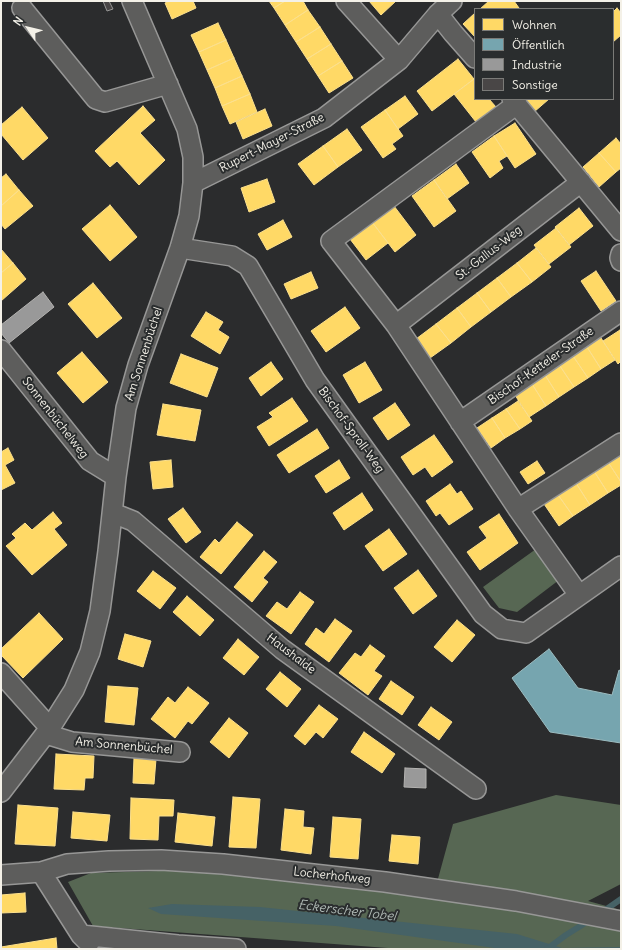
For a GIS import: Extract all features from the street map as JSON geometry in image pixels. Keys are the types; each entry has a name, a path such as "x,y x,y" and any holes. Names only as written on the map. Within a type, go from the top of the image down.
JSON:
{"street":[{"name":"Am Sonnenbüchel","path":"1,792 48,731 74,690 90,652 100,611 126,408 138,365 180,248 189,216 194,183 193,157 187,129 132,1"},
{"path":"346,1 399,60"},
{"name":"Rupert-Mayer-Straße","path":"194,183 324,118 399,60 438,14 452,1"},
{"path":"22,8 96,99 105,102 168,84"},
{"path":"438,14 452,33 474,57"},
{"path":"621,231 514,101 332,242 396,325 518,509 579,595 621,566"},
{"name":"St.-Gallus-Weg","path":"396,325 581,182"},
{"name":"Bischof-Sproll-Weg","path":"180,248 232,256 248,266 315,380 483,614 502,630 526,633 579,595"},
{"path":"621,254 621,261"},
{"name":"Bischof-Ketteler-Straße","path":"460,422 621,311"},
{"name":"Sonnenbüchelweg","path":"1,350 90,461 116,477"},
{"path":"518,509 621,443"},
{"name":"Haushalde","path":"113,512 133,521 282,649 476,789"},
{"path":"1,673 48,731"},
{"name":"Am Sonnenbüchel","path":"48,731 72,742 180,752"},
{"name":"Locherhofweg","path":"1,875 41,872 67,864 109,861 161,860 223,864 385,882 516,901 621,921"},
{"path":"41,872 82,934 94,949"},
{"path":"82,934 178,945 236,949"}],"green space":[{"path":"536,549 559,580 517,612 499,608 483,587"},
{"path":"556,795 621,805 621,884 588,901 621,910 621,949 401,949 93,926 68,882 91,873 192,870 433,897 453,824"}],"water":[{"path":"172,904 260,907 517,934 562,948 621,947 621,949 502,949 336,926 161,914 148,908"}],"building: Wohnen":[{"path":"170,1 193,1 196,8 172,19 165,3"},
{"path":"269,1 285,1 274,8"},
{"path":"285,1 303,1 308,10 285,25 274,8"},
{"path":"369,1 396,1 381,15"},
{"path":"489,1 514,1 519,8 481,8"},
{"path":"617,8 621,13 621,35 614,41 614,11"},
{"path":"308,10 320,27 296,42 285,25"},
{"path":"474,14 474,36 463,24"},
{"path":"218,23 226,40 199,52 191,35"},
{"path":"320,27 331,44 307,59 296,42"},
{"path":"226,40 234,58 207,70 199,52"},
{"path":"331,44 342,61 318,76 307,59"},
{"path":"234,58 242,76 215,88 207,70"},
{"path":"458,59 474,79 432,111 417,91"},
{"path":"342,61 353,78 329,93 318,76"},
{"path":"242,76 250,94 222,106 215,88"},
{"path":"474,79 474,100 490,100 496,107 476,122 454,94"},
{"path":"250,94 257,112 230,124 222,106"},
{"path":"405,96 418,114 398,129 385,110"},
{"path":"524,100 548,100 534,112"},
{"path":"143,106 155,120 140,133 165,160 139,185 117,161 110,167 95,151"},
{"path":"22,107 48,138 23,160 1,134 1,125"},
{"path":"265,109 272,126 243,139 236,122"},
{"path":"385,110 403,136 392,144 396,149 383,158 361,127"},
{"path":"515,123 536,154 515,168 494,136"},
{"path":"347,129 362,150 338,167 323,146"},
{"path":"494,136 507,156 499,161 503,168 490,178 472,152"},
{"path":"616,138 621,144 621,168 616,172 599,153"},
{"path":"323,146 338,167 314,185 298,164"},
{"path":"599,153 616,172 599,187 583,167"},
{"path":"456,164 469,183 447,199 434,180"},
{"path":"6,174 19,190 1,206 1,178"},
{"path":"267,179 275,202 249,212 241,188"},
{"path":"434,180 456,211 434,227 412,196"},
{"path":"19,190 33,206 5,229 1,224 1,206"},
{"path":"110,205 137,237 110,261 82,229"},
{"path":"394,206 416,235 395,252 372,222"},
{"path":"579,208 593,226 569,245 555,227"},
{"path":"283,220 292,237 267,250 258,234"},
{"path":"372,222 388,243 366,260 350,239"},
{"path":"556,228 571,247 549,264 534,245"},
{"path":"536,248 551,267 532,282 517,263"},
{"path":"1,249 13,263 1,273"},
{"path":"13,263 26,279 1,301 1,273"},
{"path":"517,263 532,282 511,297 497,278"},
{"path":"596,271 616,301 601,311 581,281"},
{"path":"311,272 318,288 291,299 284,284"},
{"path":"497,278 511,297 491,312 477,293"},
{"path":"93,283 122,318 97,338 68,304"},
{"path":"477,293 491,312 471,327 457,308"},
{"path":"345,307 360,328 326,352 311,331"},
{"path":"457,308 471,327 451,343 436,324"},
{"path":"206,312 223,322 218,330 229,337 220,354 191,336"},
{"path":"436,324 451,343 430,358 416,339"},
{"path":"620,330 621,361 618,364 603,341"},
{"path":"601,338 615,360 601,369 587,347"},
{"path":"587,347 601,369 588,378 573,356"},
{"path":"82,352 108,382 83,403 57,373"},
{"path":"181,354 218,368 207,397 170,383"},
{"path":"573,356 588,378 574,387 560,366"},
{"path":"271,362 283,379 261,396 249,378"},
{"path":"365,362 382,390 359,403 343,375"},
{"path":"560,366 574,387 559,397 545,375"},
{"path":"545,375 559,397 546,406 532,384"},
{"path":"532,384 546,406 529,417 515,395"},
{"path":"292,398 308,421 269,446 257,427 273,417 269,413"},
{"path":"518,401 532,421 520,429 506,409"},
{"path":"395,403 410,425 388,440 373,418"},
{"path":"163,404 201,410 195,441 157,435"},
{"path":"506,409 520,429 505,438 492,418"},
{"path":"492,418 505,438 491,448 477,428"},
{"path":"317,429 329,448 289,473 277,455"},
{"path":"434,435 453,462 432,477 425,467 413,475 401,457"},
{"path":"8,448 14,460 5,465 15,483 1,490 1,452"},
{"path":"621,453 621,482 608,462"},
{"path":"606,459 621,482 621,485 608,493 592,468"},
{"path":"171,460 173,487 153,489 150,462"},
{"path":"339,460 350,478 326,493 315,476"},
{"path":"537,461 545,473 528,484 520,472"},
{"path":"592,468 608,493 590,505 574,480"},
{"path":"574,480 590,505 573,516 556,492"},
{"path":"450,484 457,494 461,491 473,509 449,525 440,513 436,516 426,501"},
{"path":"556,492 573,516 559,526 542,501"},
{"path":"362,493 373,510 344,530 333,513"},
{"path":"183,508 201,532 186,543 168,519"},
{"path":"53,512 62,523 54,529 67,545 32,575 6,546 16,538 12,534 25,523 32,530"},
{"path":"499,514 518,543 480,570 467,552 487,538 479,527"},
{"path":"237,522 253,535 221,574 200,557 215,539 219,543"},
{"path":"389,529 407,554 383,571 365,546"},
{"path":"264,551 277,562 263,578 268,582 252,602 234,587"},
{"path":"418,570 437,596 413,614 394,588"},
{"path":"153,571 176,588 160,609 137,591"},
{"path":"300,592 314,602 291,634 266,616 277,602 287,609"},
{"path":"187,596 214,620 200,636 173,612"},
{"path":"39,613 63,639 23,678 1,655 1,649"},
{"path":"335,619 352,631 329,662 305,644 316,628 324,634"},
{"path":"457,620 475,635 452,662 434,647"},
{"path":"125,634 151,641 143,667 118,659"},
{"path":"238,639 259,657 244,675 223,658"},
{"path":"370,645 385,656 374,671 382,676 368,695 339,673 355,653 361,657"},
{"path":"280,672 301,689 287,707 266,689"},
{"path":"391,681 414,697 402,715 379,699"},
{"path":"108,686 138,688 134,725 105,722"},
{"path":"188,687 209,703 192,724 188,721 175,738 151,719 168,697 175,703"},
{"path":"319,705 338,719 323,738 316,732 305,745 294,736"},
{"path":"431,707 452,722 439,740 418,725"},
{"path":"229,718 248,733 229,758 210,742"},
{"path":"364,732 395,754 382,773 351,752"},
{"path":"56,754 94,756 93,778 85,778 84,790 54,789"},
{"path":"134,758 156,759 154,784 133,783"},
{"path":"233,797 260,799 256,848 229,847"},
{"path":"131,798 174,800 173,816 159,816 158,840 130,839"},
{"path":"18,805 58,808 55,846 15,844"},
{"path":"285,809 304,811 303,827 314,828 311,854 281,850"},
{"path":"73,812 110,815 107,841 71,838"},
{"path":"178,813 215,817 212,846 175,842"},
{"path":"333,817 361,819 358,859 330,857"},
{"path":"392,835 420,837 418,864 389,861"},
{"path":"25,893 26,912 1,913 1,895"},
{"path":"56,938 57,949 1,949 1,947"}],"building: Öffentlich":[{"path":"549,649 578,688 612,695 619,670 621,671 621,743 550,732 512,678"}],"building: Industrie":[{"path":"43,292 54,307 9,343 1,333 1,325"},
{"path":"405,768 426,769 426,788 404,787"}],"building: Sonstige":[{"path":"103,1 109,1 113,9 107,11"}],"waterway":[{"path":"601,913 621,899"},
{"path":"547,949 590,920"}],"water label":[{"name":"Eckerscher Tobel","path":"347,911"}]}
